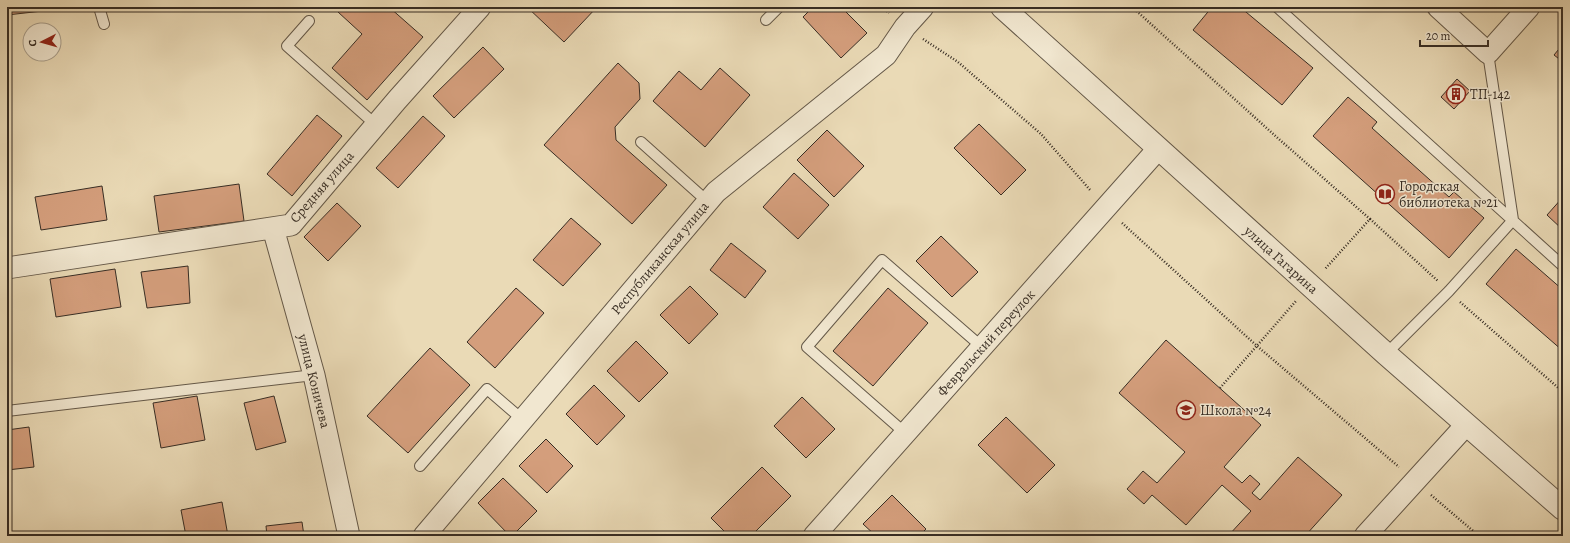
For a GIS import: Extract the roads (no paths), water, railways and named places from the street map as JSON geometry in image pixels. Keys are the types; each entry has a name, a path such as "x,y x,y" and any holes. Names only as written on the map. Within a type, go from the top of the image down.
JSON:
{"street":[{"name":"Средняя улица","path":"7,268 291,225 376,125 480,7"},
{"name":"Республиканская улица","path":"424,536 716,192 886,55 905,27 923,7"},
{"name":"улица Гагарина","path":"1002,7 1310,286 1563,509"},
{"path":"1438,7 1488,53 1529,7"},
{"name":"Февральский переулок","path":"814,536 1158,149"},
{"name":"улица Коничева","path":"273,228 314,375 349,536"},
{"path":"1365,536 1466,425"}],"lane":[{"path":"99,7 104,24"},
{"path":"766,20 779,7"},
{"path":"1277,7 1563,266"},
{"path":"309,21 287,46 376,125"},
{"path":"1488,53 1513,220"},
{"path":"642,142 708,202"},
{"path":"1386,354 1448,291 1513,220"},
{"path":"905,433 807,347 882,260 982,347"},
{"path":"7,410 314,375"},
{"path":"420,466 487,389 523,420"}],"place":[{"name":"ТП-142","path":"1456,94"},
{"name":"Городская библиотека №21","path":"1385,194"},
{"name":"Школа №24","path":"1186,410"}]}
